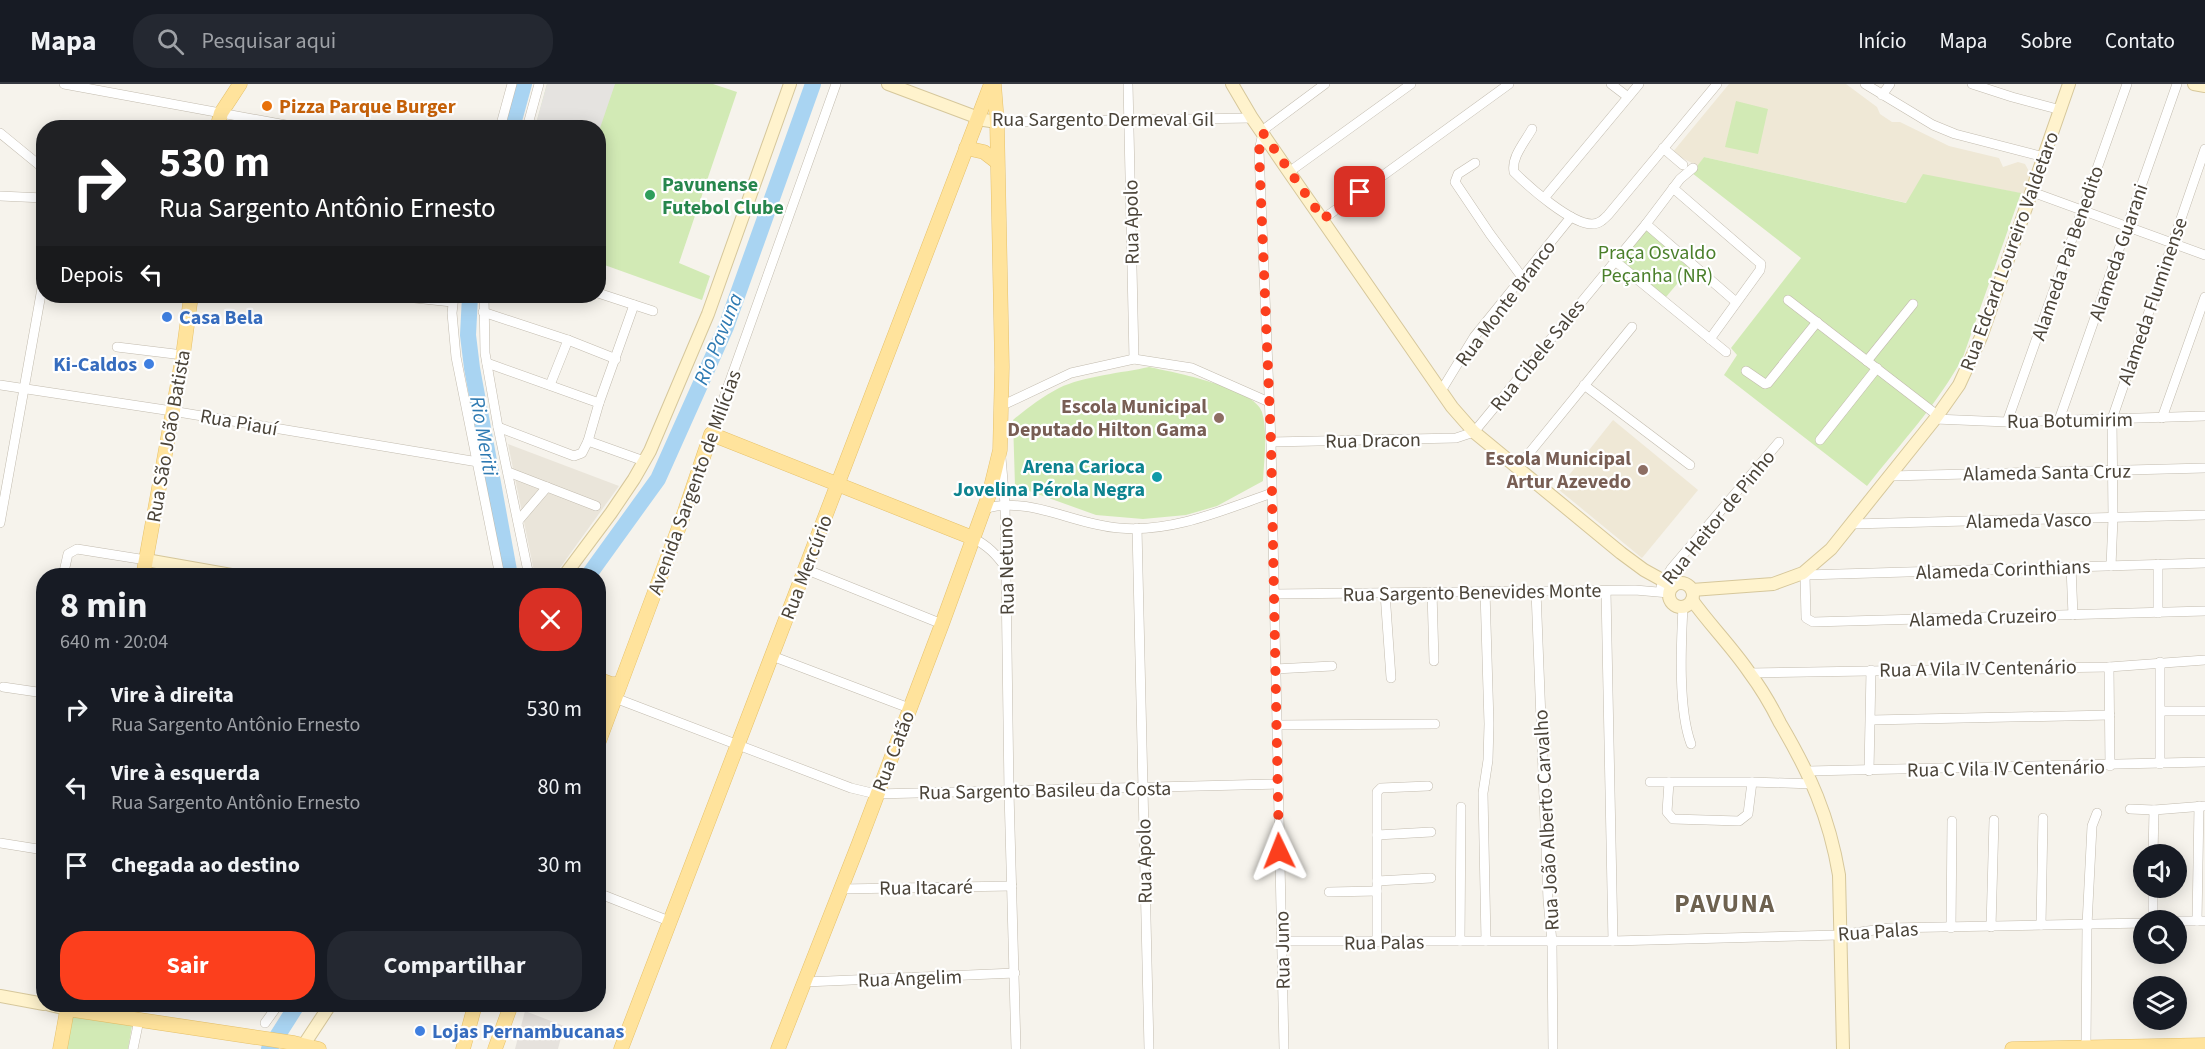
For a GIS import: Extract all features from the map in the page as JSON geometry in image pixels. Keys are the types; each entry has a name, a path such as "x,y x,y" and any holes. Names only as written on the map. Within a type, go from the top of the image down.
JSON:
{"main road":[{"path":"219,120 221,113 240,84"},
{"name":"Rua Mercúrio","path":"621,1049 992,84"},
{"name":"Rua Netuno","path":"992,84 997,122 1000,450"},
{"path":"966,148 984,152 997,162"},
{"name":"Rua São João Batista","path":"144,568 183,355 190,303"},
{"path":"711,434 973,538"},
{"name":"Avenida Sargento de Milícias","path":"606,723 685,511 711,434"},
{"name":"Rua Catão","path":"778,1049 942,624 984,509 1000,450"},
{"path":"606,682 618,691"},
{"path":"606,692 618,691"},
{"path":"60,1049 66,1012"},
{"path":"95,1012 319,1049"},
{"path":"463,1049 475,1012"},
{"path":"472,1049 476,1012"},
{"path":"495,1049 509,1012"},
{"path":"505,1049 511,1012"},
{"path":"2012,1049 2205,1045"}],"street":[{"path":"64,84 259,120"},
{"path":"502,120 512,84"},
{"path":"529,120 539,84"},
{"path":"570,568 611,513 644,461 708,314 790,84"},
{"name":"Avenida Sargento de Milícias","path":"711,434 836,84"},
{"name":"Rua Sargento Dermeval Gil","path":"888,84 978,118 997,122 1252,118"},
{"name":"Rua Apolo","path":"1128,84 1134,359"},
{"path":"1232,84 1252,118 1441,391 1474,432 1666,588 1671,601 1689,599"},
{"path":"1263,133 1274,121 1325,84"},
{"path":"1289,172 1411,84"},
{"path":"1323,219 1509,84"},
{"path":"1611,84 1628,98"},
{"path":"1545,197 1639,84"},
{"path":"1532,129 1513,165 1514,171 1571,217 1589,224 1596,224 1603,220 1717,84"},
{"path":"1864,84 1933,125 1956,134 2044,157"},
{"path":"1882,95 1890,84"},
{"path":"1972,84 2061,110"},
{"name":"Rua Edcard Loureiro Valdetaro","path":"1666,588 1681,584 1689,599 1773,584 1804,574 1831,549 1852,524 1959,385 1981,337 2061,110 2068,84"},
{"name":"Alameda Pai Benedito","path":"2007,422 2127,84"},
{"name":"Alameda Guarani","path":"2059,420 2177,84"},
{"path":"2194,84 2205,87"},
{"name":"Rua Juno","path":"1263,133 1259,151 1271,442 1276,784 1284,1049"},
{"path":"0,134 36,163"},
{"path":"1663,148 1683,165"},
{"name":"Alameda Fluminense","path":"2111,566 2112,419 2205,149"},
{"path":"1475,162 1458,174 1455,182 1522,277"},
{"name":"Rua Cibele Sales","path":"1474,432 1646,224 1680,179 1693,168"},
{"path":"1673,188 1761,264 1760,270 1710,339"},
{"path":"2032,192 2205,255"},
{"path":"0,196 36,198"},
{"name":"Rua Monte Branco","path":"1441,391 1474,337 1571,217"},
{"path":"1646,224 1737,302"},
{"path":"1615,261 1726,352"},
{"path":"606,295 653,311"},
{"path":"2162,418 2205,297"},
{"path":"1788,300 1877,368 1936,417"},
{"path":"0,523 39,303"},
{"path":"453,303 456,357 498,568"},
{"path":"484,303 483,341 527,568"},
{"path":"1867,361 1913,304"},
{"path":"498,427 574,456 582,453 634,305"},
{"path":"483,312 616,358"},
{"path":"1746,371 1765,384 1768,383 1817,322"},
{"path":"1518,467 1632,327"},
{"path":"550,386 568,340"},
{"path":"117,347 183,355"},
{"path":"1001,406 1071,373 1134,359 1192,368 1269,402"},
{"path":"487,363 599,403"},
{"path":"1820,440 1877,368"},
{"name":"Rua Piauí","path":"0,385 478,462"},
{"path":"1584,385 1690,465"},
{"name":"Rua Botumirim","path":"1936,417 2007,422 2205,416"},
{"name":"Rua Dracon","path":"1271,442 1456,438 1474,432"},
{"path":"588,441 644,461"},
{"name":"Rua Heitor de Pinho","path":"1666,588 1671,569 1779,442"},
{"name":"Rua Netuno","path":"1000,450 1005,504 1009,792 1016,1049"},
{"name":"Alameda Santa Cruz","path":"1890,476 2205,468"},
{"path":"508,472 596,506"},
{"path":"518,521 547,488"},
{"path":"984,509 1005,504 1037,508 1093,524 1137,528 1191,521 1272,493"},
{"name":"Alameda Vasco","path":"1852,524 2205,515"},
{"name":"Rua Apolo","path":"1137,528 1149,1049"},
{"path":"973,538 988,546 1006,568"},
{"path":"64,568 72,550 81,549 192,568"},
{"name":"Alameda Corinthians","path":"1804,574 2205,563"},
{"path":"2158,564 2158,613"},
{"path":"2072,567 2073,615"},
{"path":"805,569 942,624"},
{"name":"Alameda Cruzeiro","path":"1804,574 1805,616 1807,620 1813,622 2205,611"},
{"name":"Rua Sargento Benevides Monte","path":"1274,594 1606,591 1666,588"},
{"path":"1485,591 1490,724 1483,793 1486,941"},
{"name":"Rua João Alberto Carvalho","path":"1536,591 1548,900 1552,942 1553,1049"},
{"path":"1606,591 1613,941"},
{"path":"1432,592 1434,661"},
{"path":"1385,593 1391,678"},
{"path":"1689,599 1750,673 1808,771 1813,784 1835,852 1841,900 1839,935 1843,1049"},
{"path":"1689,599 1681,634 1683,718 1691,744"},
{"path":"772,656 909,708"},
{"name":"Rua A Vila IV Centenário","path":"1750,673 2109,667 2205,660"},
{"path":"2160,662 2160,764"},
{"path":"1275,669 1332,666"},
{"path":"2109,667 2110,766"},
{"path":"1869,771 1871,670"},
{"path":"3,687 36,692"},
{"name":"Rua Sargento Basileu da Costa","path":"618,691 738,746 851,788 876,794 1276,784"},
{"path":"2161,711 2205,711"},
{"path":"1871,720 2110,715"},
{"path":"1276,725 1435,724"},
{"name":"Rua C Vila IV Centenário","path":"1808,771 2110,766 2205,762"},
{"path":"1650,782 1813,784"},
{"path":"1669,782 1667,812 1673,819 1739,821 1748,814 1752,782"},
{"path":"1377,942 1377,790 1428,786"},
{"path":"2130,809 2154,810 2202,806 2201,921"},
{"path":"1460,941 1461,807"},
{"path":"2153,844 2154,810"},
{"path":"2086,1047 2087,925 2092,826 2097,813"},
{"path":"2041,925 2043,818"},
{"path":"1990,927 1994,820"},
{"path":"1951,928 1952,821"},
{"path":"1377,835 1431,832"},
{"path":"0,843 36,849"},
{"path":"1377,881 1431,878"},
{"name":"Rua Itacaré","path":"841,889 1012,886"},
{"path":"1329,892 1377,891"},
{"path":"606,896 669,921"},
{"name":"Rua Palas","path":"1282,941 1613,941 1839,935 1889,928 2133,923"},
{"name":"Rua Angelim","path":"805,982 1015,974"},
{"path":"0,996 36,1003"},
{"path":"265,1023 273,1012"},
{"path":"300,1046 325,1012"},
{"path":"133,1049 139,1020"}],"shaded area":[{"path":"547,84 615,84 603,120 537,120"},
{"path":"1729,84 1846,84 1877,107 1880,114 1892,122 1900,122 1949,146 1999,158 2003,167 2018,162 2025,164 2031,175 2025,194 1923,175 1907,203 1704,157 1698,166 1672,153"},
{"path":"1613,420 1698,490 1642,558 1558,489"},
{"path":"508,444 619,486 560,568 533,568"},
{"path":"525,1012 564,1026 558,1049 515,1049"}],"green space":[{"name":"Pavunense Futebol Clube","path":"547,84 713,84 737,92 679,263 710,276 702,300 606,266 606,120 537,120"},
{"path":"1736,101 1768,109 1758,154 1725,147"},
{"path":"1704,157 1906,203 1923,174 2021,193 1963,357 1942,391 1867,486 1724,375 1737,355 1731,348 1801,258 1692,173"},
{"name":"Praça Osvaldo Peçanha (NR)","path":"1647,229 1692,266 1666,297 1621,260"},
{"path":"1149,367 1212,382 1256,403 1262,412 1265,429 1263,481 1217,506 1186,515 1143,519 1096,515 1015,486 1013,420 1041,399 1069,384"},
{"path":"72,1015 132,1026 128,1049 66,1049"}],"waterway":[{"name":"Rio Meriti","path":"514,120 524,84"},
{"name":"Rio Pavuna","path":"594,568 658,479 726,327 813,84"},
{"name":"Rio Meriti","path":"470,303 468,335 472,368 509,568"},
{"name":"Rio Pavuna","path":"269,1049 293,1012"}],"place":[{"name":"Pizza Parque Burger","path":"267,106"},
{"name":"Pavunense Futebol Clube","path":"650,195"},
{"name":"Casa Bela","path":"167,317"},
{"name":"Ki-Caldos","path":"149,364"},
{"name":"Escola Municipal Deputado Hilton Gama","path":"1219,418"},
{"name":"Escola Municipal Artur Azevedo","path":"1643,470"},
{"name":"Arena Carioca Jovelina Pérola Negra","path":"1157,477"},
{"name":"Lojas Pernambucanas","path":"420,1031"}],"district":[{"name":"PAVUNA","path":"1725,903"}],"route":[{"path":"1279,851 1271,442 1259,151 1263,133 1323,219 1360,192"}]}
